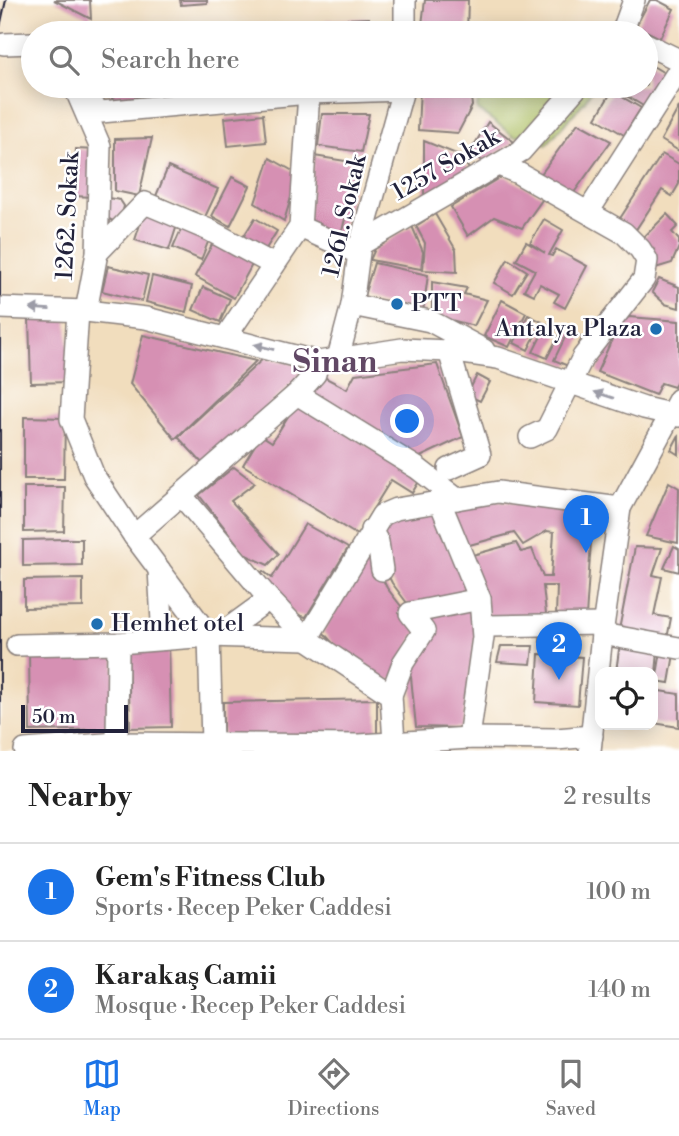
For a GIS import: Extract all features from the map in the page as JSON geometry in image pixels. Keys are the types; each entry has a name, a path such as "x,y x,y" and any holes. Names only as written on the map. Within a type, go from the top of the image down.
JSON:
{"street":[{"path":"405,0 405,21"},
{"path":"627,21 634,0"},
{"path":"4,44 21,43"},
{"path":"658,50 679,61"},
{"path":"588,212 679,70"},
{"name":"1262. Sokak","path":"78,98 100,146 97,253 82,311 71,419 94,476 134,536 213,636"},
{"path":"88,98 101,112 254,98"},
{"path":"225,338 300,227 309,98"},
{"name":"1261. Sokak","path":"134,536 297,394 328,360 352,305 360,245 401,98"},
{"name":"1257 Sokak","path":"360,245 522,152 568,98"},
{"path":"499,165 624,233 647,260 644,279 583,357 547,429 530,437"},
{"path":"97,253 145,203 209,230 274,265"},
{"path":"300,227 351,250 360,245"},
{"path":"25,750 117,743 360,745 469,738 556,739 591,743 620,508 676,410 569,383 498,358 430,321 352,305"},
{"path":"5,308 82,311 146,318 328,360 402,349 449,351 498,358"},
{"path":"449,351 480,455 449,469"},
{"path":"297,394 417,468 448,500 480,599 483,637 469,738"},
{"path":"307,639 371,530 382,515 396,509 498,492 620,508"},
{"path":"182,496 269,599 307,639 391,695"},
{"path":"371,530 378,542 382,570"},
{"path":"159,569 163,639"},
{"path":"213,636 269,599"},
{"path":"394,743 391,695 403,663 424,631 410,612 480,599"},
{"path":"489,626 603,629 679,648"},
{"path":"212,743 213,636"},
{"path":"17,645 118,643 213,636 307,639"},
{"path":"117,743 118,643"}],"green space":[{"path":"478,98 587,98 546,145 529,133 515,137 477,109"}],"building":[{"path":"54,0 90,0 91,19"},
{"path":"180,0 207,0 207,3 181,5"},
{"path":"425,0 468,0 467,21 422,21"},
{"path":"650,0 657,0 674,9 660,38 658,21 639,21"},
{"path":"369,18 369,21 325,20"},
{"path":"658,69 666,74 658,87"},
{"path":"112,98 137,98 137,101 115,104"},
{"path":"149,98 169,98 169,100 149,101"},
{"path":"419,98 471,98 472,106 458,133 418,130"},
{"path":"608,98 624,98 641,108 624,135 596,118"},
{"path":"630,98 651,98 645,107"},
{"path":"679,107 679,151 661,140"},
{"path":"263,114 266,142 228,146 225,118"},
{"path":"322,114 369,114 361,152 318,146"},
{"path":"488,122 514,142 484,162 470,152"},
{"path":"578,123 611,141 573,194 541,174"},
{"path":"152,138 139,196 115,191 115,139"},
{"path":"424,141 459,155 472,173 424,198"},
{"path":"76,149 96,150 94,197 73,196"},
{"path":"662,154 679,164 679,184 672,196 662,190 635,231 619,220"},
{"path":"314,156 358,163 340,240 307,228"},
{"path":"270,158 298,174 284,221 255,203"},
{"path":"168,167 218,189 205,217 156,196"},
{"path":"505,176 544,197 522,228 494,217 468,236 451,207"},
{"path":"232,177 250,186 230,226 212,216"},
{"path":"108,198 120,200 124,206 122,214 113,221 107,218"},
{"path":"144,212 178,222 169,250 135,240"},
{"path":"435,214 456,250 457,272 423,270 425,243 416,226"},
{"path":"667,214 678,226 672,232 679,240 679,247 672,263 652,269 654,250 641,240"},
{"path":"255,218 277,231 264,252 242,239"},
{"path":"544,219 563,230 549,255 552,256 556,249 587,266 565,308 554,302 559,294 540,284 534,295 524,290 535,270 516,260 526,242 545,253 530,243"},
{"path":"183,225 210,237 201,260 173,248"},
{"path":"412,226 423,252 421,269 370,260 375,249"},
{"path":"215,239 254,261 234,298 195,276"},
{"path":"508,259 527,271 513,294 494,283"},
{"path":"374,263 428,275 423,312 363,299"},
{"path":"108,266 148,275 142,301 102,291"},
{"path":"152,276 192,286 186,312 146,302"},
{"path":"659,279 679,287 679,308 665,304 652,292"},
{"path":"432,282 467,288 464,294 487,300 474,326 432,315"},
{"path":"203,287 230,299 220,322 193,310"},
{"path":"502,300 526,313 509,347 484,336"},
{"path":"528,315 542,322 528,350 514,343"},
{"path":"67,317 70,382 31,383 29,319"},
{"path":"629,317 679,321 679,378 674,387 661,383 655,395 597,372 619,324"},
{"path":"547,324 561,331 547,358 533,352"},
{"path":"568,331 582,338 568,366 554,360"},
{"path":"143,335 256,361 175,439 130,384"},
{"path":"265,357 298,365 299,377 204,465 178,437"},
{"path":"437,364 463,437 418,458 311,395 324,377 347,389 355,374"},
{"path":"477,375 490,382 480,401 467,395"},
{"path":"297,402 421,478 412,493 391,480 357,535 243,465 261,435 272,442"},
{"path":"24,417 65,418 64,479 24,479"},
{"path":"679,435 679,455 671,450"},
{"path":"234,467 255,483 231,501 279,554 268,565 246,555 199,495"},
{"path":"669,482 679,488 678,543 646,536"},
{"path":"24,487 65,487 64,531 24,532"},
{"path":"494,501 593,511 586,617 556,616 557,586 543,586 546,614 490,618 469,556 516,543 521,552 532,549 543,577 551,577 554,532 547,531 523,545 514,533 462,547 451,507"},
{"path":"436,508 440,532 474,595 410,607 386,571 378,531 386,517"},
{"path":"305,524 348,548 306,617 294,614 259,576 263,571 272,578"},
{"path":"82,539 82,565 23,566 23,540"},
{"path":"372,546 376,565 387,588 418,628 393,679 384,681 345,657 323,632"},
{"path":"674,546 679,549 679,572 664,568"},
{"path":"635,547 662,548 653,575 662,577 654,615 671,618 667,639 619,630"},
{"path":"83,579 83,607 24,608 24,580"},
{"path":"476,605 478,619 462,728 416,727 411,677 407,669 420,618"},
{"path":"541,626 566,628 565,644 540,642"},
{"path":"620,642 658,651 657,667 617,667"},
{"path":"169,644 171,727 130,728 128,645"},
{"path":"501,646 533,646 531,664 497,662"},
{"path":"115,647 114,729 30,731 29,650"},
{"path":"661,651 674,654 669,683 658,681"},
{"path":"539,654 582,657 578,705 536,702"},
{"path":"658,691 679,694 679,727 658,724"},
{"path":"377,699 377,739 223,738 223,702"}],"tram line":[{"path":"0,27 6,0"},
{"path":"0,238 0,725"}],"place":[{"name":"PTT","path":"397,304"},
{"name":"Antalya Plaza","path":"656,329"},
{"name":"Gem's Fitness Club","path":"586,553"},
{"name":"Hemhet otel","path":"97,624"},
{"name":"Karakaş Camii","path":"559,680"}],"district":[{"name":"Sinan","path":"335,362"}]}
